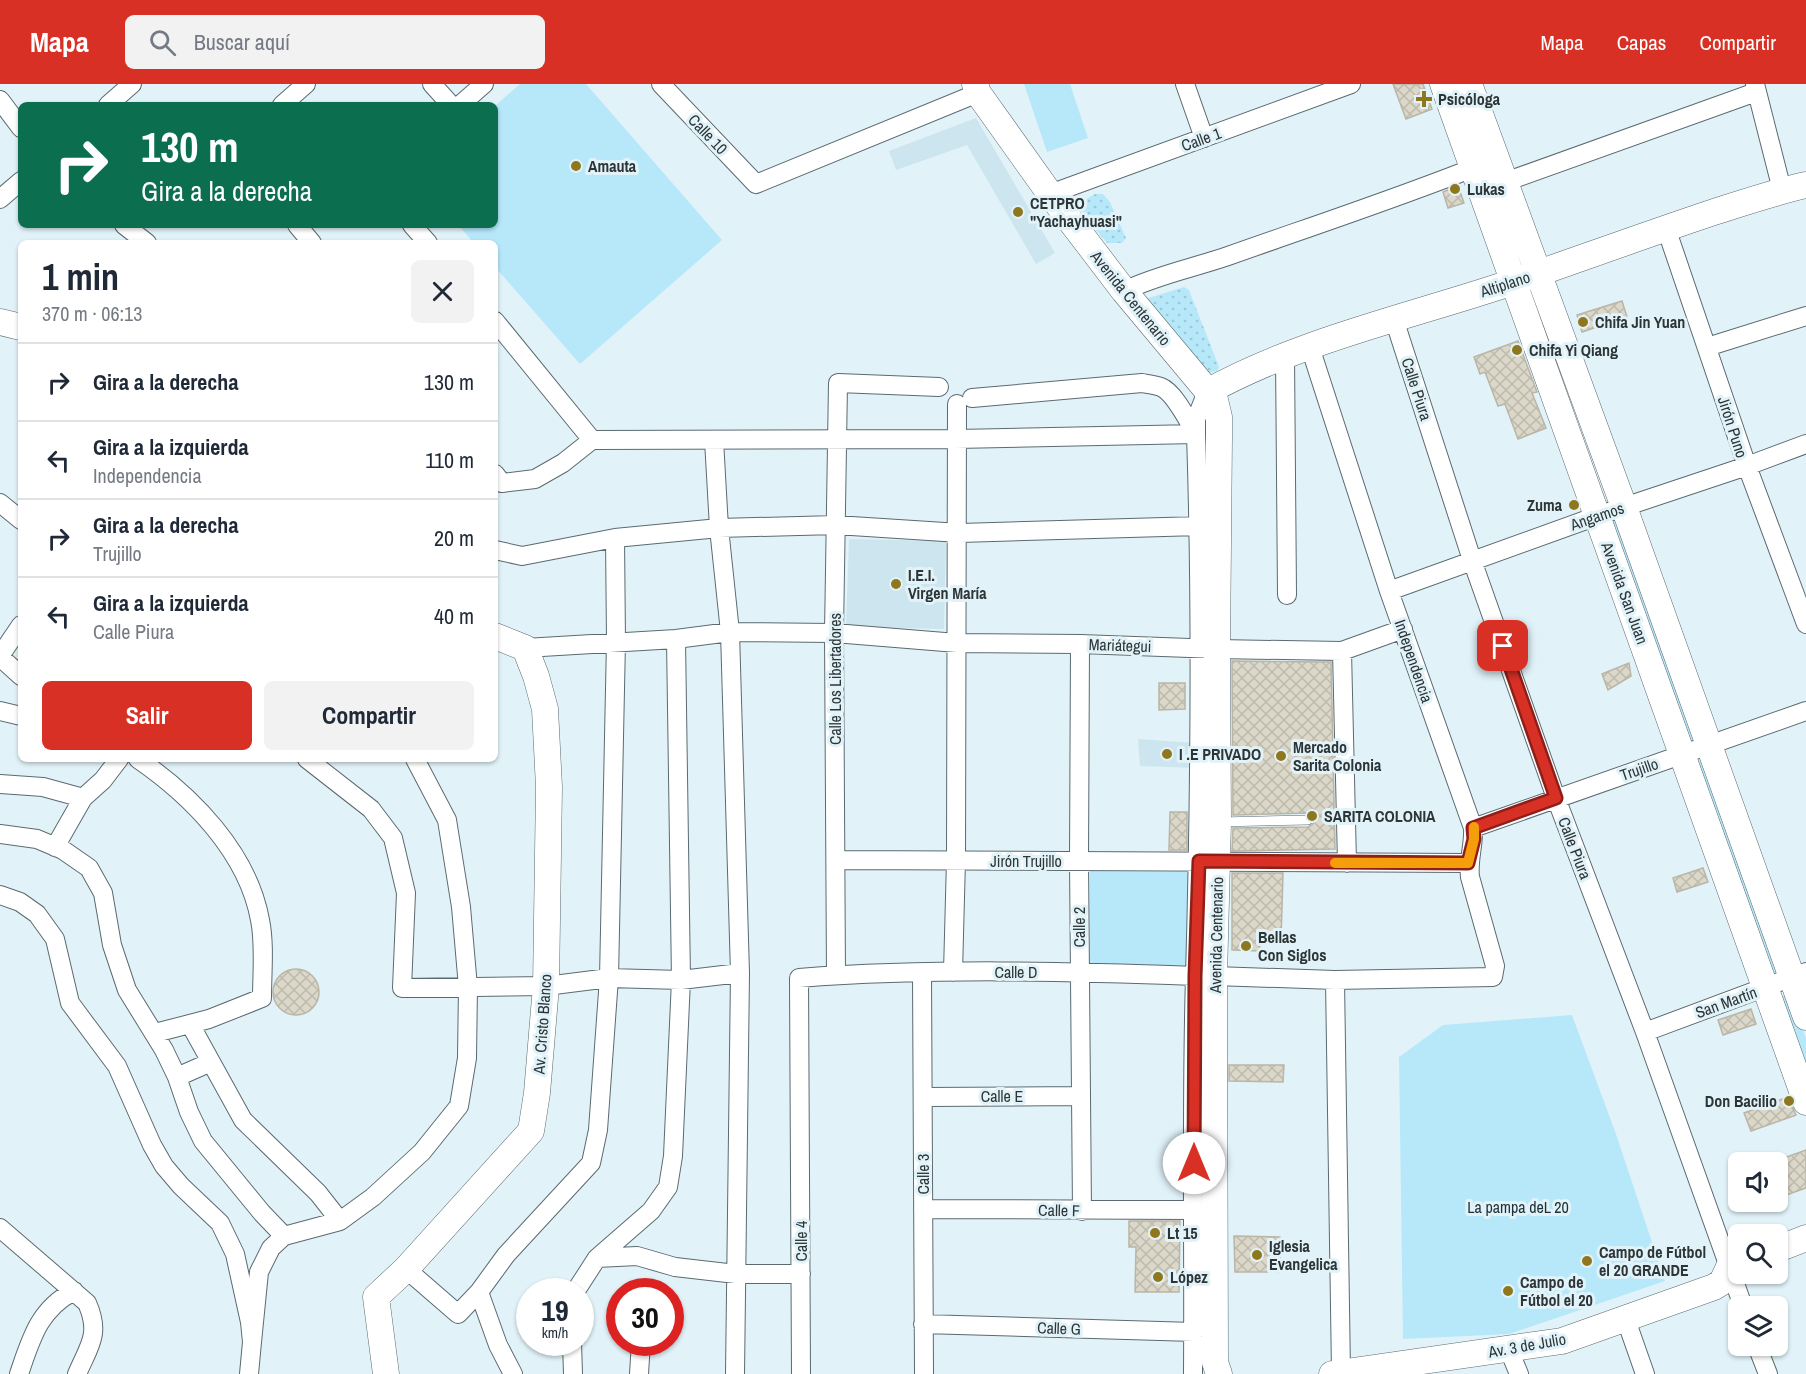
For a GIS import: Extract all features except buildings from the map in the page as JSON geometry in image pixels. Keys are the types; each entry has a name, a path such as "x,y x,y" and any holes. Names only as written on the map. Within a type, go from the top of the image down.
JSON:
{"street":[{"path":"111,102 132,84"},
{"path":"432,84 448,102"},
{"path":"463,102 484,84"},
{"path":"1185,84 1204,138"},
{"name":"Calle 1","path":"1050,194 1204,138 1312,91 1351,84"},
{"name":"Avenida San Juan","path":"1443,84 1806,1102"},
{"name":"Calle 10","path":"663,85 756,184 977,88"},
{"name":"Avenida San Juan","path":"1472,85 1505,182 1710,745 1799,975 1806,1017"},
{"name":"Avenida Centenario","path":"977,88 1050,194 1124,291 1215,400 1219,417 1208,648 1208,861 1194,1210 1194,1374"},
{"path":"1505,182 1756,88 1794,188"},
{"path":"0,100 18,124"},
{"path":"1124,291 1144,281 1187,270 1356,213 1473,168"},
{"path":"0,199 18,183"},
{"name":"Altiplano","path":"1207,392 1228,380 1310,346 1794,188"},
{"path":"128,228 143,240"},
{"path":"300,228 310,240"},
{"path":"415,228 425,240"},
{"name":"Jirón Puno","path":"1666,228 1746,466 1797,574 1806,624"},
{"path":"1707,347 1806,316"},
{"name":"Calle Piura","path":"1394,319 1472,560 1556,798 1728,1249"},
{"path":"0,322 18,326"},
{"path":"498,325 592,440"},
{"name":"Independencia","path":"1310,346 1389,591 1473,828 1474,839 1468,863 1472,892 1493,956 1495,966 1493,977"},
{"path":"1285,356 1287,596"},
{"name":"Calle Los Libertadores","path":"836,975 834,633 838,383 939,387"},
{"path":"953,972 956,860 956,439 964,401 1142,383 1163,388 1171,395 1196,434"},
{"name":"Avenida Centenario","path":"1207,392 1196,419 1196,434 1199,526 1218,822 1208,861"},
{"path":"498,478 502,483 535,479 563,463 592,440 956,439 1196,434"},
{"path":"714,440 719,528 730,632 740,973 735,1374"},
{"name":"Angamos","path":"1389,591 1806,444"},
{"path":"0,503 18,518"},
{"path":"498,551 522,555 615,538 719,528 836,525 956,533 1199,526"},
{"path":"406,1269 458,1314 479,1292 506,1255 591,1163 598,1130 609,978 616,641 615,538"},
{"path":"498,626 525,648"},
{"name":"Mariátegui","path":"525,648 676,639 730,632 834,633 956,643 1342,651 1403,628"},
{"path":"18,630 0,657 18,673"},
{"path":"498,637 525,648"},
{"path":"584,1278 597,1258 651,1211 668,1187 673,1156 681,980 676,639"},
{"name":"Calle 2","path":"1080,644 1082,1211"},
{"name":"Av. Cristo Blanco","path":"386,1374 376,1297 406,1269 531,1131 537,1093 546,986 549,787 545,709 525,648"},
{"path":"1342,651 1347,863"},
{"path":"0,711 18,715"},
{"name":"Trujillo","path":"1473,828 1806,711"},
{"path":"55,847 83,798 103,780 117,762"},
{"path":"143,762 164,776 204,814 238,860 260,920 262,998 209,1019 155,1033"},
{"path":"311,762 371,809 393,838 406,893 402,988 546,986 609,978 681,980 740,973"},
{"path":"249,1374 259,1272 271,1248 284,1236 340,1221 373,1197 422,1152 459,1106 466,1058 468,987 461,907 447,820 417,762"},
{"path":"0,784 43,787 83,798"},
{"path":"0,834 38,839 89,868 104,893 112,945 127,990 155,1033 177,1077 189,1112 203,1141 262,1213 284,1236"},
{"name":"Jirón Trujillo","path":"836,860 1468,863"},
{"path":"0,895 20,902 37,914 55,939 70,1003 117,1066 152,1145 170,1173 220,1223 235,1254 250,1322 252,1342"},
{"name":"Calle D","path":"836,975 1080,972 1335,980 1493,977"},
{"name":"Calle 3","path":"922,973 924,1374"},
{"name":"Calle 4","path":"801,1374 799,978 836,975"},
{"name":"San Martín","path":"1645,1032 1799,975"},
{"name":"Avenida Centenario","path":"1205,976 1215,1362 1219,1374"},
{"path":"1335,980 1336,1373"},
{"path":"190,1024 243,1120 318,1193 340,1221"},
{"path":"177,1077 211,1062"},
{"name":"Calle E","path":"923,1096 1081,1096"},
{"name":"Calle F","path":"923,1209 1194,1210"},
{"path":"0,1229 87,1303 94,1319 92,1340 80,1373"},
{"path":"1788,1245 1806,1238"},
{"path":"597,1258 637,1256 675,1267 736,1274 801,1274"},
{"name":"Av. 3 de Julio","path":"1336,1373 1562,1341 1714,1287 1722,1282 1728,1274"},
{"path":"19,1374 44,1315 58,1299 74,1291"},
{"path":"479,1292 498,1345 513,1374"},
{"path":"1625,1317 1645,1374"},
{"name":"Calle G","path":"923,1324 1194,1332"},
{"path":"1509,1350 1519,1374"},
{"path":"572,1356 573,1374"},
{"path":"639,1374 640,1356"},
{"path":"1761,1356 1768,1374"}],"lane":[{"path":"1218,822 1308,820"}],"shaded area":[{"name":"CETPRO \"Yachayhuasi\"","path":"976,118 1055,253 1036,264 967,145 896,170 889,151"},
{"name":"I.E.I. Virgen María","path":"849,539 946,541 944,629 846,627"},
{"name":"I .E PRIVADO","path":"1138,739 1195,743 1193,768 1140,766"}],"green space":[{"name":"Amauta","path":"520,84 586,84 722,240 580,364 498,270 498,240 471,240 461,228 498,228 498,103"},
{"path":"1024,84 1070,84 1088,138 1047,152"},
{"path":"1095,194 1103,194 1110,202 1126,238 1122,243 1107,243 1079,210 1079,203"},
{"path":"1184,287 1189,290 1219,367 1217,371 1204,374 1145,303 1149,298"},
{"path":"1620,520 1701,736 1692,748 1609,523"},
{"path":"1706,758 1778,971 1769,974 1695,762"},
{"path":"1090,871 1189,872 1188,966 1089,965"},
{"path":"1789,994 1806,1038 1806,1089 1778,998"},
{"name":"La pampa deL 20","path":"1572,1015 1616,1134 1665,1281 1509,1334 1403,1339 1399,1057 1443,1025"}],"slow traffic":[{"path":"1335,863 1468,863 1474,839 1474,827"}],"place":[{"name":"Psicóloga","path":"1424,99"},
{"name":"Amauta","path":"576,166"},
{"name":"Lukas","path":"1455,189"},
{"name":"CETPRO \"Yachayhuasi\"","path":"1018,212"},
{"name":"Chifa Jin Yuan","path":"1583,322"},
{"name":"Chifa Yi Qiang","path":"1517,350"},
{"name":"Zuma","path":"1574,505"},
{"name":"I.E.I. Virgen María","path":"896,584"},
{"name":"I .E PRIVADO","path":"1167,754"},
{"name":"Mercado Sarita Colonia","path":"1281,756"},
{"name":"SARITA COLONIA","path":"1312,816"},
{"name":"Bellas Con Siglos","path":"1246,946"},
{"name":"Don Bacilio","path":"1789,1101"},
{"name":"Lt 15","path":"1155,1233"},
{"name":"Iglesia Evangelica","path":"1257,1255"},
{"name":"Campo de Fútbol el 20 GRANDE","path":"1587,1261"},
{"name":"López","path":"1158,1277"},
{"name":"Campo de Fútbol el 20","path":"1508,1291"}],"route":[{"path":"1194,1163 1195,976 1199,861 1468,863 1474,839 1473,828 1556,798 1503,646"}]}
